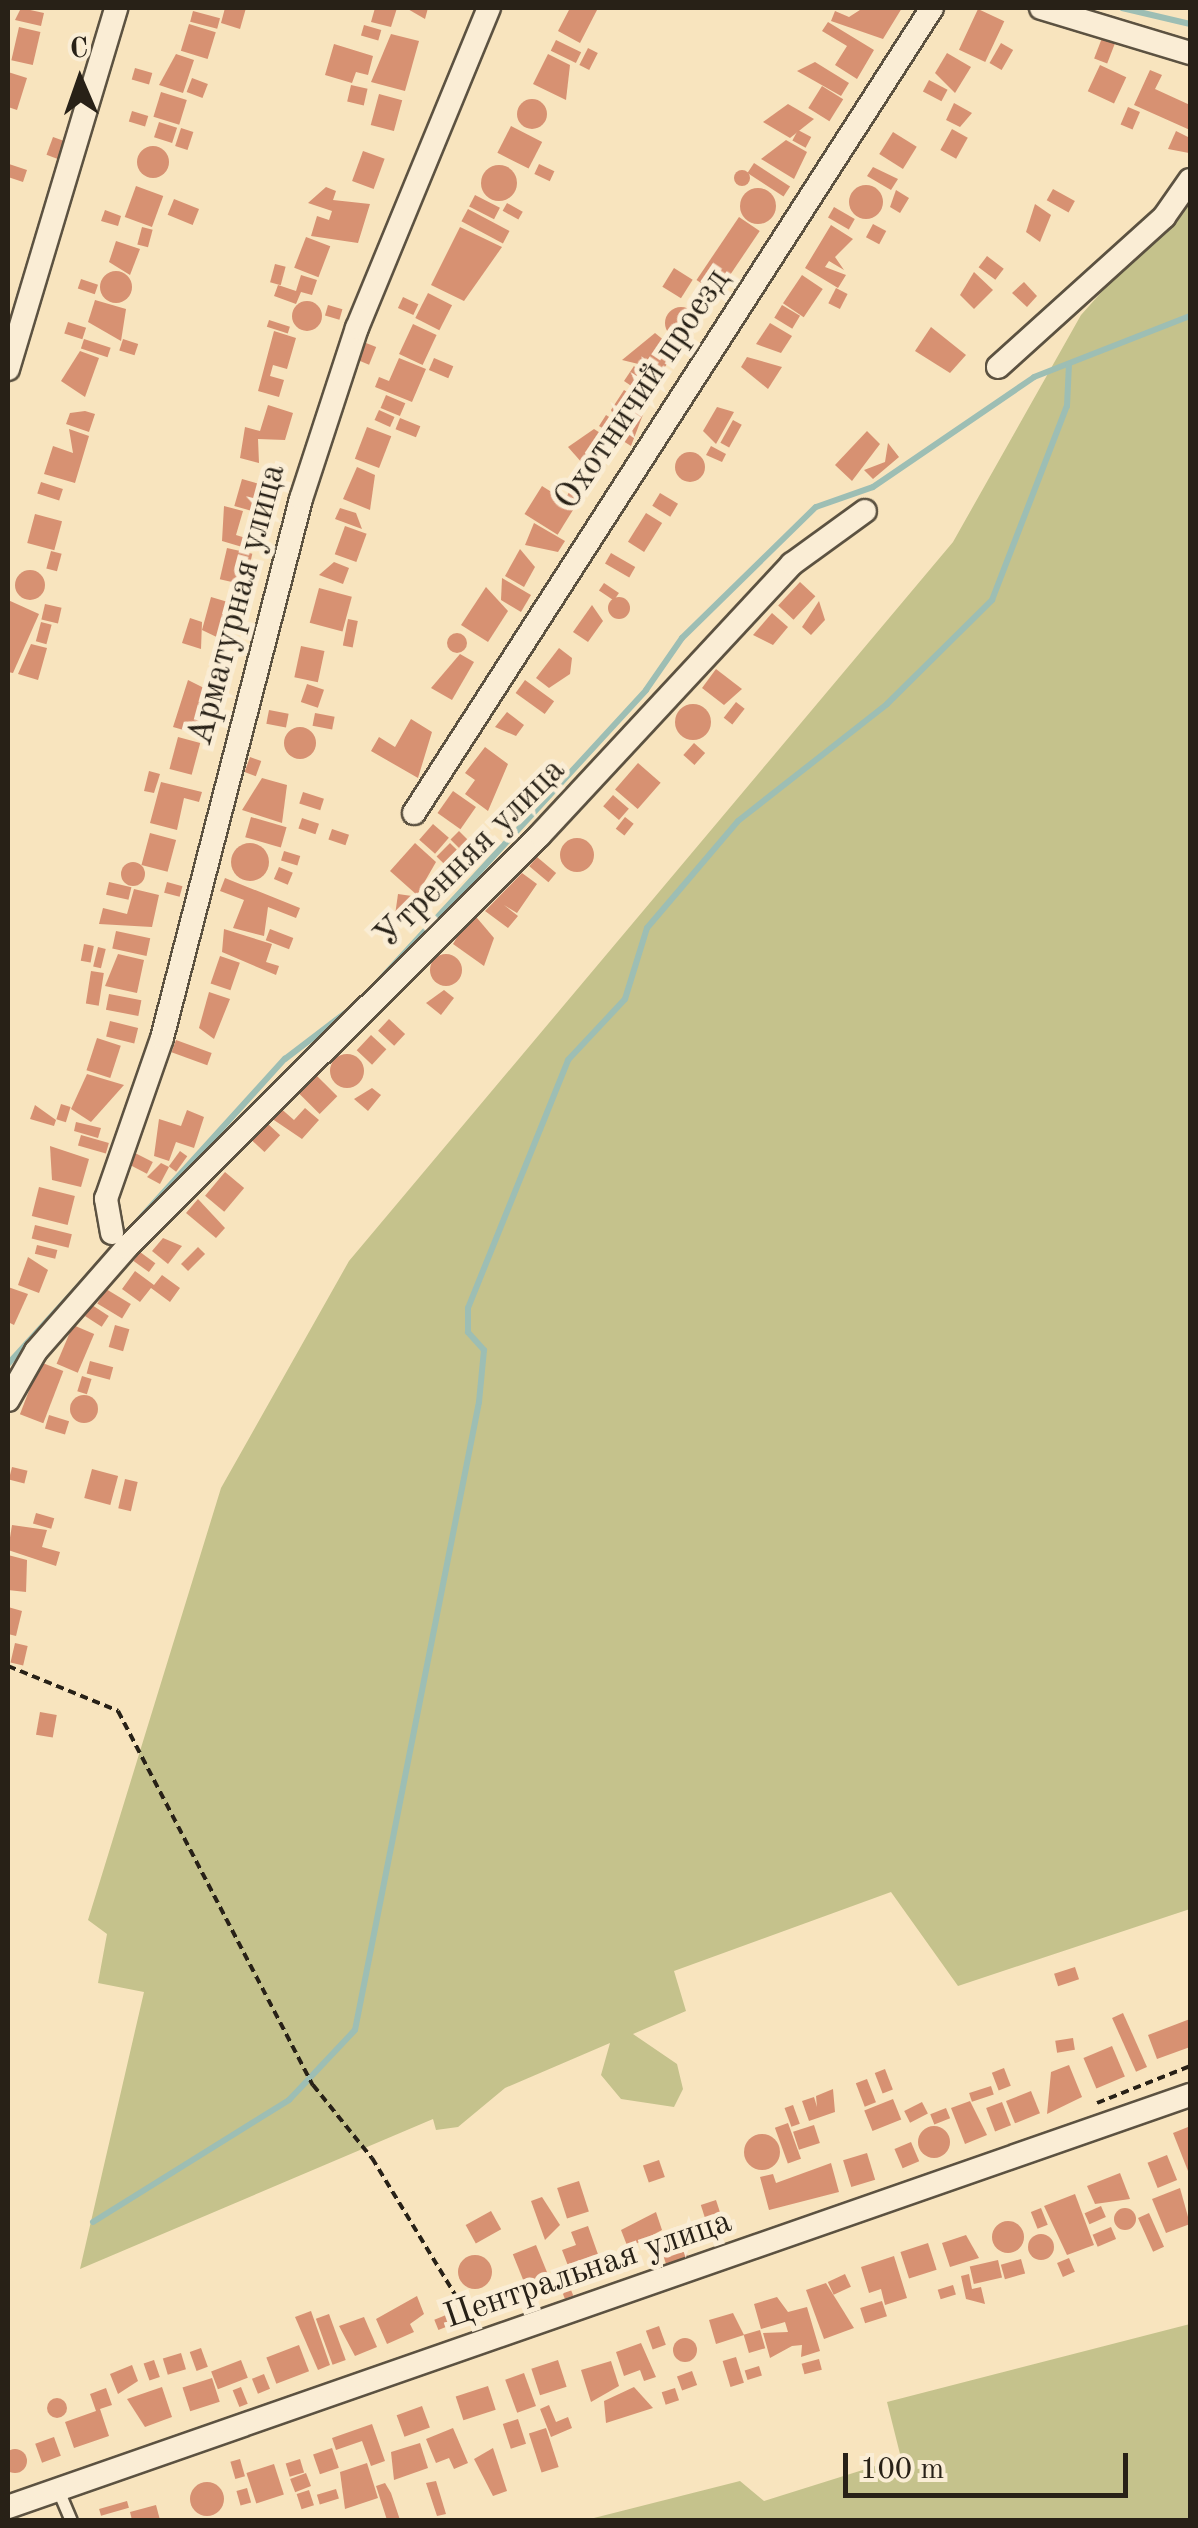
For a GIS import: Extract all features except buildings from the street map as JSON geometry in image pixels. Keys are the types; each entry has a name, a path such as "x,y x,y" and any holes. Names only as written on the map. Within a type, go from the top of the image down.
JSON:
{"street":[{"path":"8,370 116,8"},
{"name":"Арматурная улица","path":"120,1241 106,1199 162,1038 301,499 356,328 488,8"},
{"name":"Охотничий проезд","path":"414,813 932,8"},
{"path":"1041,8 1190,52"},
{"path":"998,367 1164,217 1190,180"},
{"name":"Утренняя улица","path":"120,1241 540,834 792,564 864,511"},
{"path":"8,1400 36,1351 120,1241"},
{"name":"Центральная улица","path":"8,2507 1190,2095"}],"lane":[{"path":"58,2490 72,2520"}],"path":[{"path":"8,1666 118,1711 313,2086 372,2158 484,2343"}],"shaded area":[{"path":"1190,193 1190,1909 958,1986 891,1892 674,1971 686,2011 633,2034 677,2064 683,2089 674,2107 621,2099 601,2075 610,2043 505,2088 458,2127 436,2130 433,2119 80,2269 144,1992 98,1983 107,1934 88,1920 221,1488 349,1261 953,542 1081,315"},
{"path":"1190,2324 1190,2520 586,2520 740,2481 764,2501 901,2458 887,2402"}],"waterway":[{"path":"1122,8 1190,24"},
{"path":"376,984 646,690 682,638 816,507 873,487 1034,377 1190,316"},
{"path":"93,2222 289,2100 355,2030 479,1402 484,1350 468,1332 468,1308 568,1060 625,999 647,928 738,821 887,704 992,600 1067,406 1069,364"},
{"path":"8,1364 285,1059 353,1007"}]}
